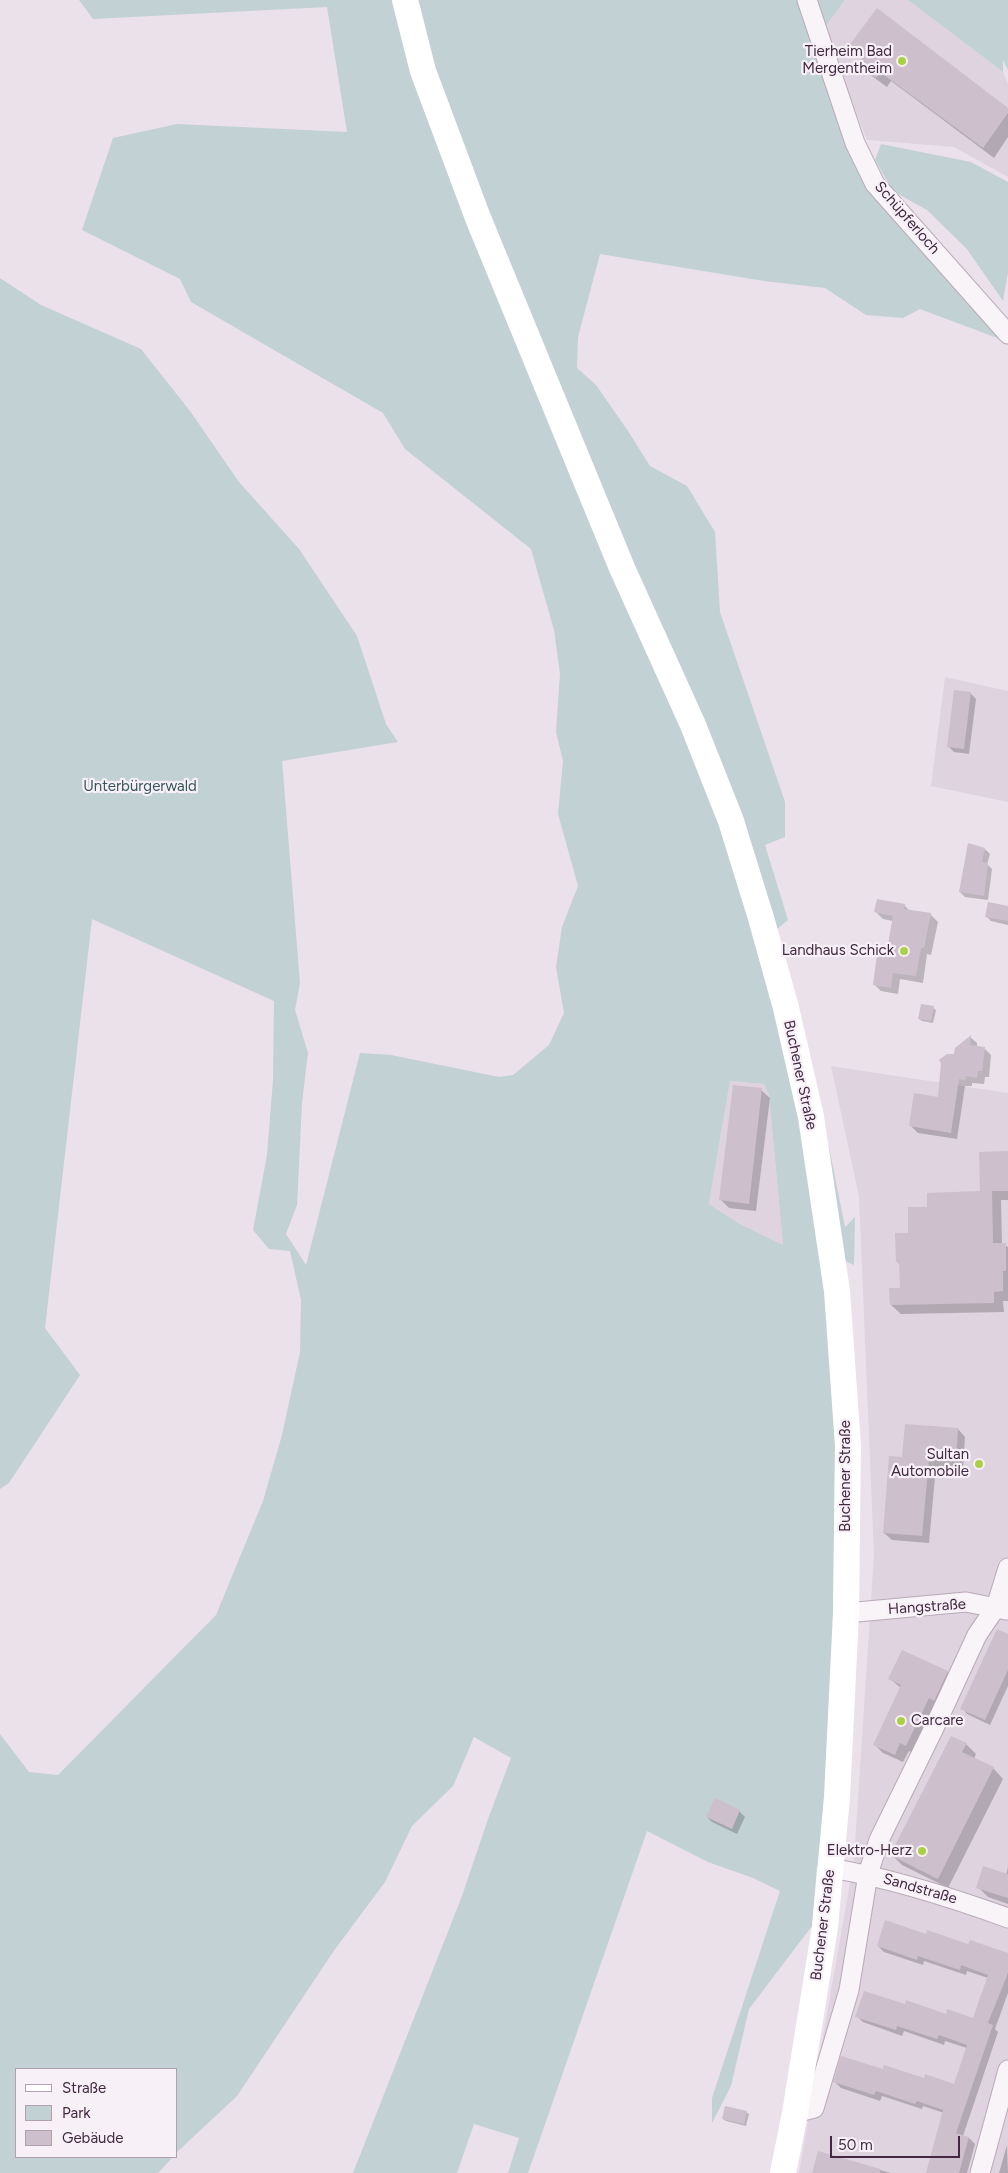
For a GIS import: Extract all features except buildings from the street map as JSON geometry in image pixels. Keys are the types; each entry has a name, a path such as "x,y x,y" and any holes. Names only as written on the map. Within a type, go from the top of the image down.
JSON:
{"main road":[{"name":"Buchener Straße","path":"404,0 423,71 478,218 622,568 693,725 739,848 783,999 811,1117 837,1291 848,1446 846,1613 837,1797 825,1927 795,2113 783,2173"}],"street":[{"name":"Schüpferloch","path":"807,0 855,143 875,184 1008,334"},
{"path":"795,2113 814,2108 849,1990 868,1874 879,1840 977,1635 1002,1608 1008,1568"},
{"name":"Hangstraße","path":"846,1613 966,1602 1002,1608"},
{"name":"Sandstraße","path":"830,1868 868,1874 955,1899 1008,1918"},
{"path":"980,2173 1008,2070"}],"shaded area":[{"path":"845,0 908,0 1003,72 1008,84 1008,177 954,147 867,140 823,30"},
{"path":"945,677 1008,691 1008,802 931,786"},
{"path":"831,1066 1008,1093 1008,2173 799,2173 854,1860 874,1555 859,1197"},
{"path":"730,1081 764,1084 769,1095 783,1245 740,1224 709,1204"}],"green space":[{"name":"Unterbürgerwald","path":"79,0 803,0 855,143 1008,342 920,309 903,318 866,315 825,288 764,281 600,254 578,337 577,368 596,385 650,466 687,486 715,532 720,612 785,802 785,837 765,845 788,920 776,930 829,1147 845,1227 855,1217 854,1265 833,1256 837,1291 830,1868 817,1866 812,1926 749,2009 731,2086 712,2123 712,2098 780,1891 753,1878 708,1862 647,1831 528,2173 508,2173 519,2138 474,2124 457,2173 353,2173 462,1896 511,1758 474,1737 453,1786 412,1826 385,1882 333,1952 237,2096 178,2151 178,2068 15,2068 15,2158 172,2158 158,2173 0,2173 0,1734 29,1772 58,1775 216,1615 263,1501 282,1435 300,1352 301,1300 290,1251 269,1249 253,1230 267,1155 273,1080 274,1001 92,919 45,1328 80,1375 9,1483 0,1489 0,278 41,305 141,349 190,411 239,482 299,549 357,636 386,724 398,742 282,761 300,983 295,1010 308,1053 302,1103 297,1205 286,1234 306,1265 360,1053 391,1055 499,1077 513,1075 549,1045 564,1013 556,967 562,927 578,886 558,814 563,761 556,732 560,674 554,630 531,549 405,449 383,413 191,302 180,279 82,230 113,138 177,124 347,132 327,7 93,19","holes":["730,1081 764,1084 769,1095 783,1245 740,1224 709,1204"]},
{"path":"812,0 845,0 823,30"},
{"path":"908,0 1008,0 1008,70 1003,60 1003,72"},
{"path":"881,144 971,162 1008,182 1008,272 1003,301 967,249 927,210 893,191 875,160"}],"place":[{"name":"Tierheim Bad Mergentheim","path":"902,61"},
{"name":"Landhaus Schick","path":"904,951"},
{"name":"Sultan Automobile","path":"979,1464"},
{"name":"Carcare","path":"901,1721"},
{"name":"Elektro-Herz","path":"922,1851"}]}
